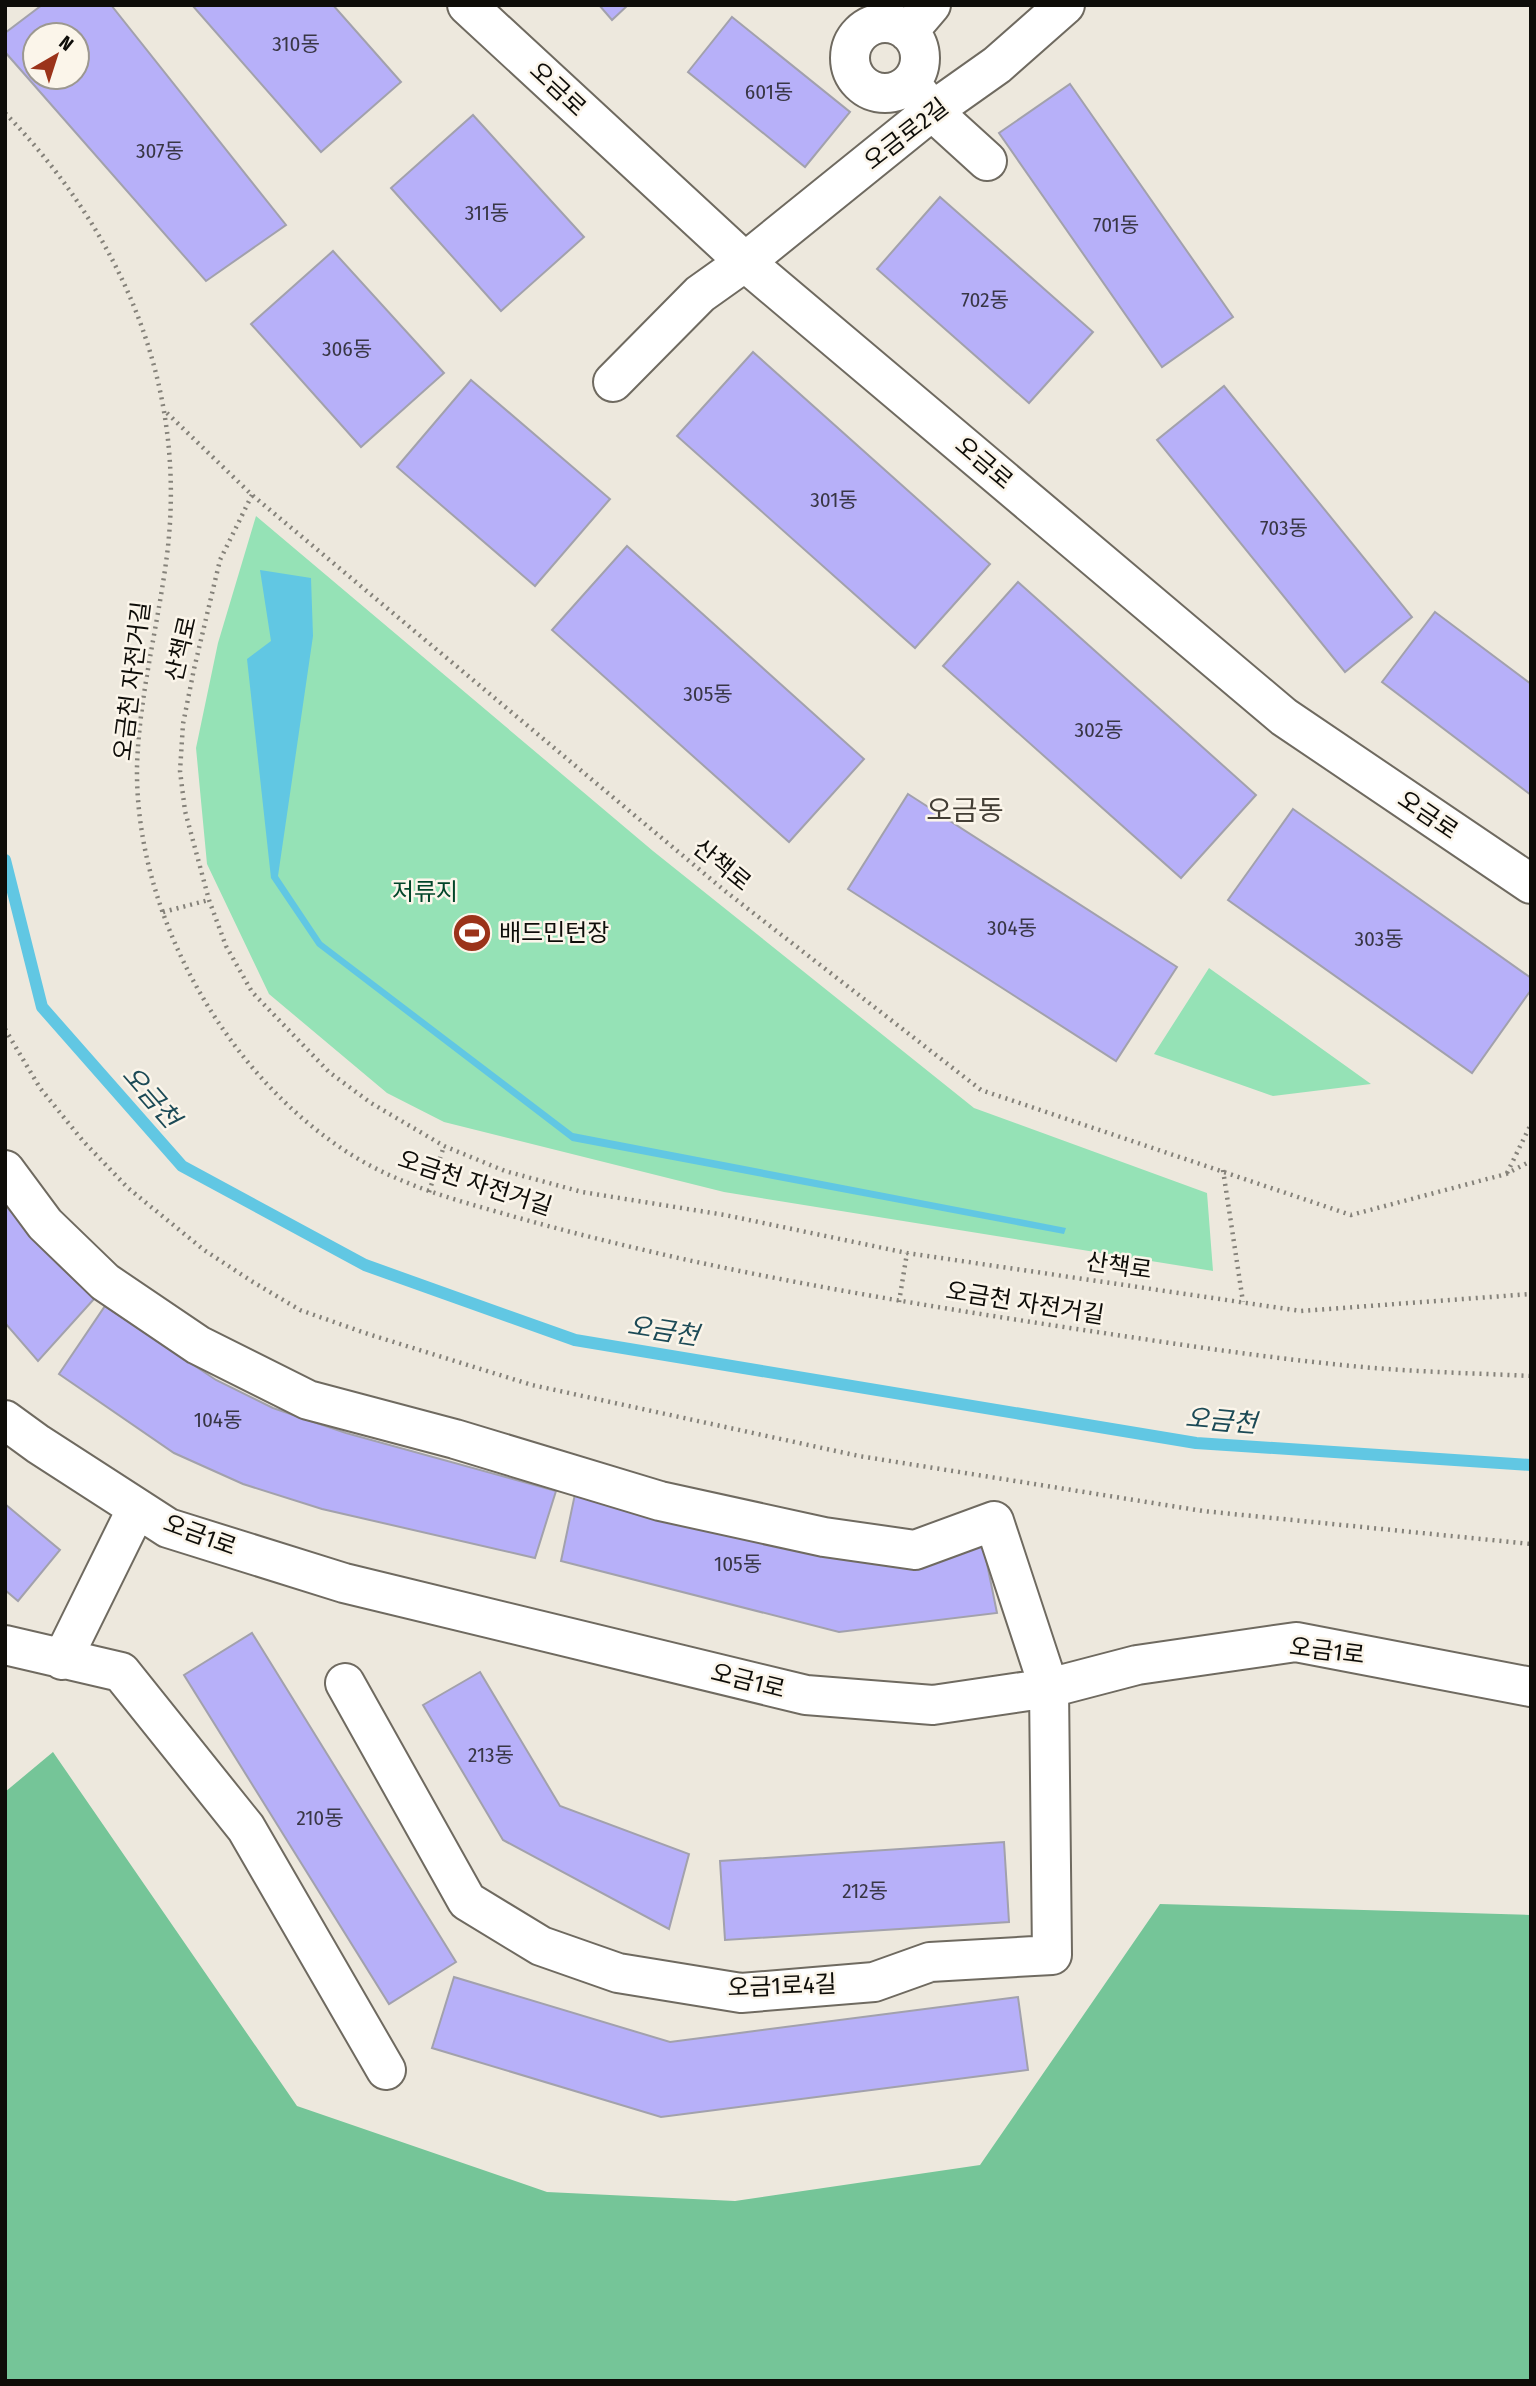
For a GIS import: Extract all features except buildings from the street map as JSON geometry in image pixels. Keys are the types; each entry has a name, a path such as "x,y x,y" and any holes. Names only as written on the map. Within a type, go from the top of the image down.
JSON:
{"street":[{"name":"오금로","path":"467,5 745,262 1284,717 1531,884"},
{"name":"오금로2길","path":"613,382 700,295 745,262 921,97 997,65 1065,5"},
{"path":"920,18 898,26 875,25 857,38 850,60 859,81 879,93 901,89 921,97 987,161"},
{"path":"920,18 915,40 920,62 921,97"},
{"path":"5,1170 45,1224 105,1282 198,1345 308,1400 455,1439 660,1501 824,1537 915,1550 994,1521 1049,1688"},
{"name":"오금1로","path":"5,1420 168,1528 344,1583 806,1695 933,1705 1049,1688 1137,1665 1296,1642 1531,1687"},
{"path":"62,1660 137,1508"},
{"path":"5,1645 121,1672 246,1828 386,2070"},
{"name":"오금1로4길","path":"345,1683 467,1901 541,1946 618,1973 741,1993 874,1982 930,1962 1052,1955 1049,1688"}],"path":[{"name":"오금천 자전거길","path":"5,113 35,144 79,202 108,248 134,304 166,412 172,492 167,554 141,714 137,772 145,847 163,912 179,958 213,1018 253,1067 300,1115 351,1155 429,1192 596,1240 899,1302 1249,1355 1358,1367 1531,1376"},
{"name":"산책로","path":"166,412 252,495 725,891 981,1090 1351,1215 1506,1174 1531,1161"},
{"name":"산책로","path":"252,495 220,560 183,724 180,771 185,811 209,900 226,946 252,992 329,1072 371,1103 444,1146 505,1171 582,1192 725,1215 907,1252 1301,1311 1531,1294"},
{"path":"163,912 209,900"},
{"path":"5,1029 40,1088 83,1141 128,1188 204,1250 253,1282 300,1310 368,1334 532,1385 859,1456 1203,1511 1531,1544"},
{"path":"1506,1174 1531,1124"},
{"path":"429,1192 444,1146"},
{"path":"1223,1170 1243,1302"},
{"path":"899,1302 907,1252"}],"green space":[{"name":"저류지","path":"256,516 653,851 974,1108 1207,1193 1213,1271 724,1192 444,1122 387,1093 269,994 207,864 196,748 218,643"},
{"path":"1209,968 1371,1084 1273,1096 1154,1054"},
{"path":"53,1752 297,2106 547,2192 735,2201 980,2165 1160,1904 1531,1915 1531,2381 5,2381 5,1792"}],"water":[{"path":"260,570 311,578 313,636 278,876 322,942 573,1133 1066,1228 1064,1234 572,1141 317,946 271,878 247,659 271,641"}],"waterway":[{"name":"오금천","path":"5,860 42,1007 182,1166 365,1265 575,1340 1196,1443 1531,1465"}],"place":[{"name":"배드민턴장","path":"472,933"}],"district":[{"name":"오금동","path":"965,810"}]}
